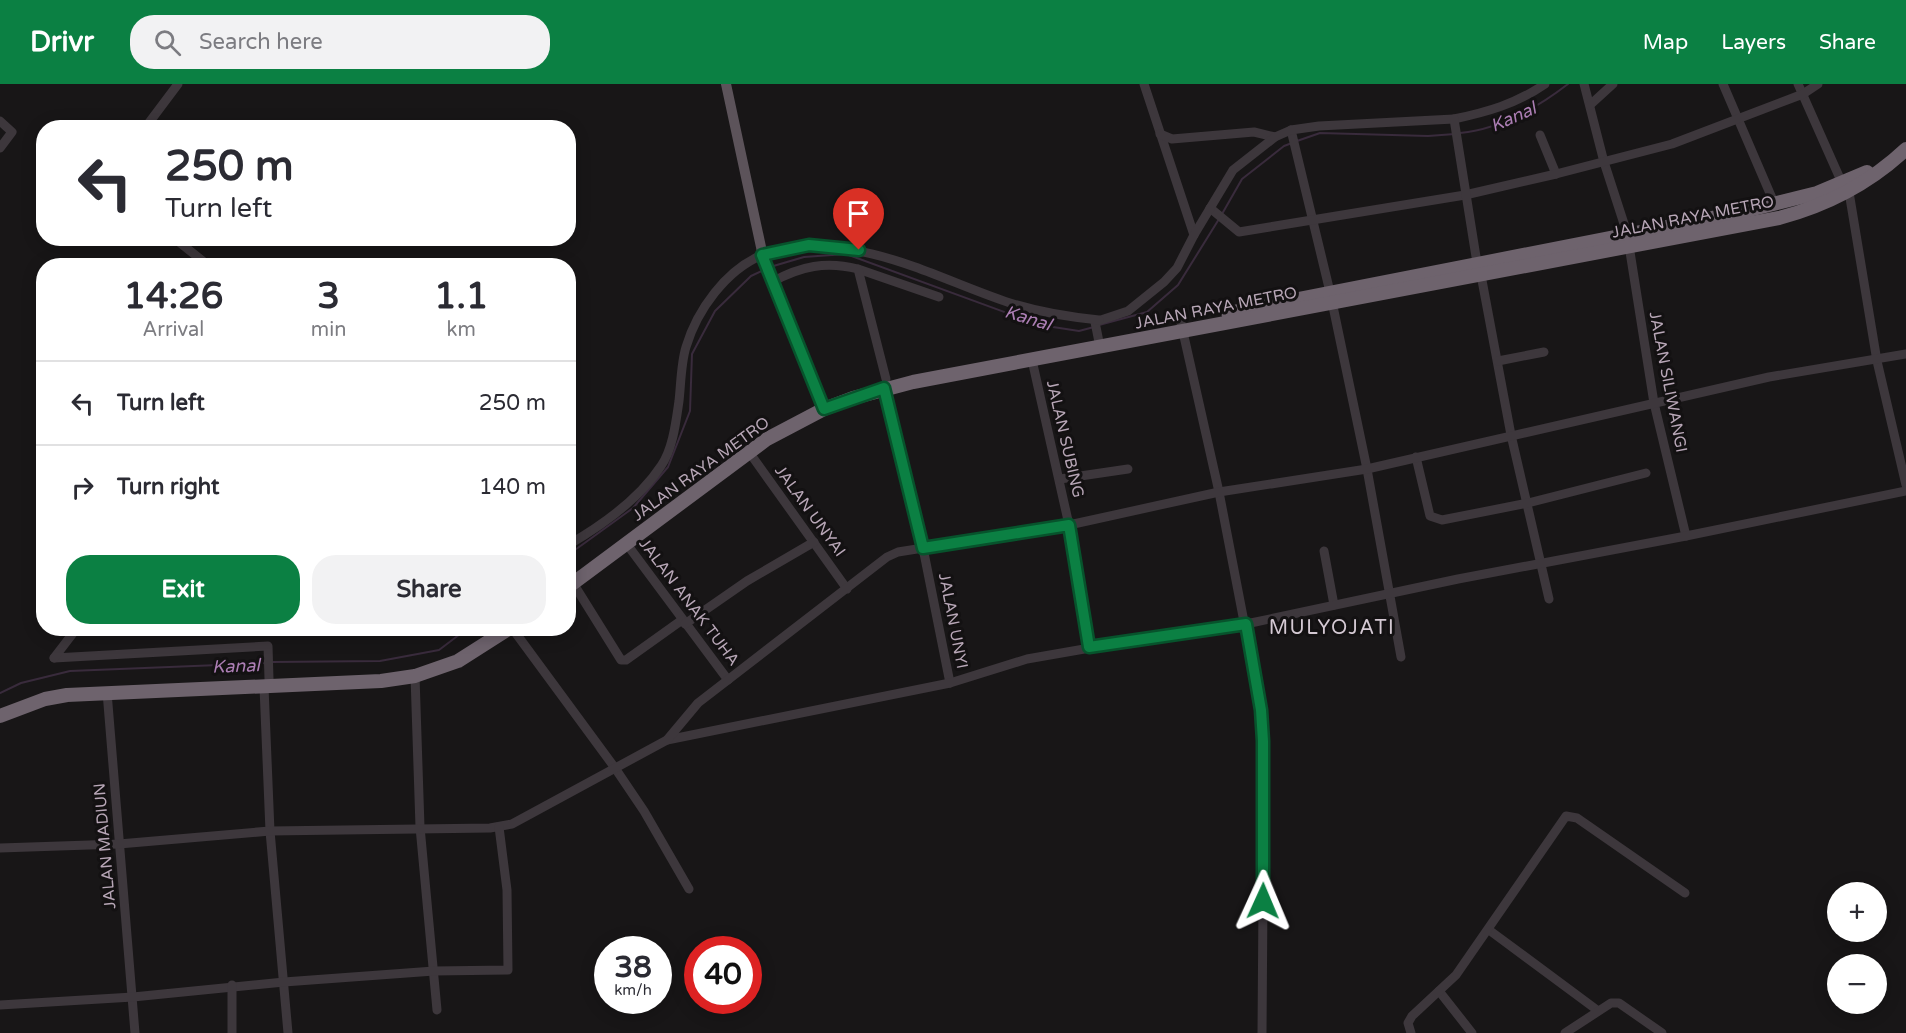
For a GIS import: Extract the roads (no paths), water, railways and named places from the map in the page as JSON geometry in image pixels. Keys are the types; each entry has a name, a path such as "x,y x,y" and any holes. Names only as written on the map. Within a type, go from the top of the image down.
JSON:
{"highway":[{"path":"576,576 620,536 744,446 790,417 885,384 1098,340 1182,327 1628,239 1845,188 1906,149"},
{"name":"JALAN RAYA METRO","path":"1628,239 1779,218 1845,188"},
{"name":"JALAN RAYA METRO","path":"885,384 1032,360 1182,327"},
{"name":"JALAN RAYA METRO","path":"576,578 749,452 823,406"},
{"path":"0,716 45,699 107,692 353,678 410,669 452,655 484,636"},
{"path":"0,706 42,691 67,687 351,683 415,676 458,662 499,636"}],"main road":[{"path":"726,84 763,258 823,406"}],"street":[{"path":"151,120 178,84"},
{"path":"1144,84 1194,235"},
{"path":"576,541 636,494 662,465 675,426 686,348 699,317 726,280 763,258 809,245 845,247 1037,311 1097,322 1128,311 1152,293 1177,268 1194,235 1239,165 1275,137 1355,123 1454,122 1497,110 1528,96 1545,84"},
{"name":"JALAN SILIWANGI","path":"1584,84 1604,162 1628,239 1654,403 1686,536"},
{"path":"1590,105 1613,84"},
{"path":"1723,84 1775,205"},
{"path":"1798,84 1845,188 1877,361 1906,485"},
{"path":"1212,209 1239,232 1465,195 1672,144 1803,94 1818,84"},
{"path":"0,121 12,132 0,148"},
{"path":"1454,122 1465,195 1511,435 1543,563 1549,599"},
{"path":"1160,134 1172,139 1254,132 1275,137"},
{"path":"1292,133 1367,469 1401,657"},
{"path":"1540,135 1556,174"},
{"path":"184,246 199,258"},
{"path":"771,280 795,270 833,263 858,268 939,297"},
{"name":"JALAN UNYI","path":"858,268 923,548 950,684"},
{"path":"1097,322 1098,340"},
{"path":"1182,327 1219,492 1261,710 1264,764 1262,1033"},
{"path":"1498,361 1544,352"},
{"path":"667,740 698,703 892,555 1069,525 1219,492 1367,469 1769,377 1877,361 1906,354"},
{"name":"JALAN SUBING","path":"1032,360 1060,479 1089,647"},
{"name":"JALAN UNYAI","path":"749,452 847,589"},
{"path":"1416,457 1428,510 1434,519 1442,520 1528,503 1646,473"},
{"path":"1060,479 1128,469"},
{"path":"0,848 119,844 270,831 499,827 512,824 667,740 950,684 1027,659 1089,647 1246,624 1389,596 1458,579 1906,491"},
{"path":"576,591 621,660 627,660 747,581 814,542"},
{"name":"JALAN ANAK TUHA","path":"626,543 728,680"},
{"path":"1324,551 1334,605"},
{"path":"71,636 54,658 268,646 270,831 288,1033"},
{"path":"517,636 615,768 644,811 689,889"},
{"path":"415,676 420,827 437,1010"},
{"name":"JALAN MADIUN","path":"107,692 135,1033"},
{"path":"1411,1033 1408,1023 1412,1016 1456,975 1568,815 1577,818 1685,893"},
{"path":"0,1005 133,997 232,985 434,971 508,970 507,890 499,827"},
{"path":"1489,930 1597,1010"},
{"path":"232,985 232,1033"},
{"path":"1439,991 1472,1033"},
{"path":"1565,1033 1611,1003 1619,1003 1662,1033"}],"waterway":[{"name":"Kanal","path":"1460,133 1504,122 1544,101 1568,84"},
{"name":"Kanal","path":"1297,141 1320,133 1428,136 1455,134"},
{"name":"Kanal","path":"1222,214 1242,179 1284,146 1292,143"},
{"name":"Kanal","path":"1099,325 1147,312 1178,285 1219,219"},
{"name":"Kanal","path":"770,267 804,257 846,254 1040,325 1079,331 1094,327"},
{"name":"Kanal","path":"576,549 633,508 668,467 690,411 692,354 715,311 751,276 764,270"},
{"name":"Kanal","path":"272,662 380,661 439,650 457,636"},
{"name":"Kanal","path":"0,693 21,683 70,671 266,663"}],"district":[{"name":"MULYOJATI","path":"1332,628"}]}
